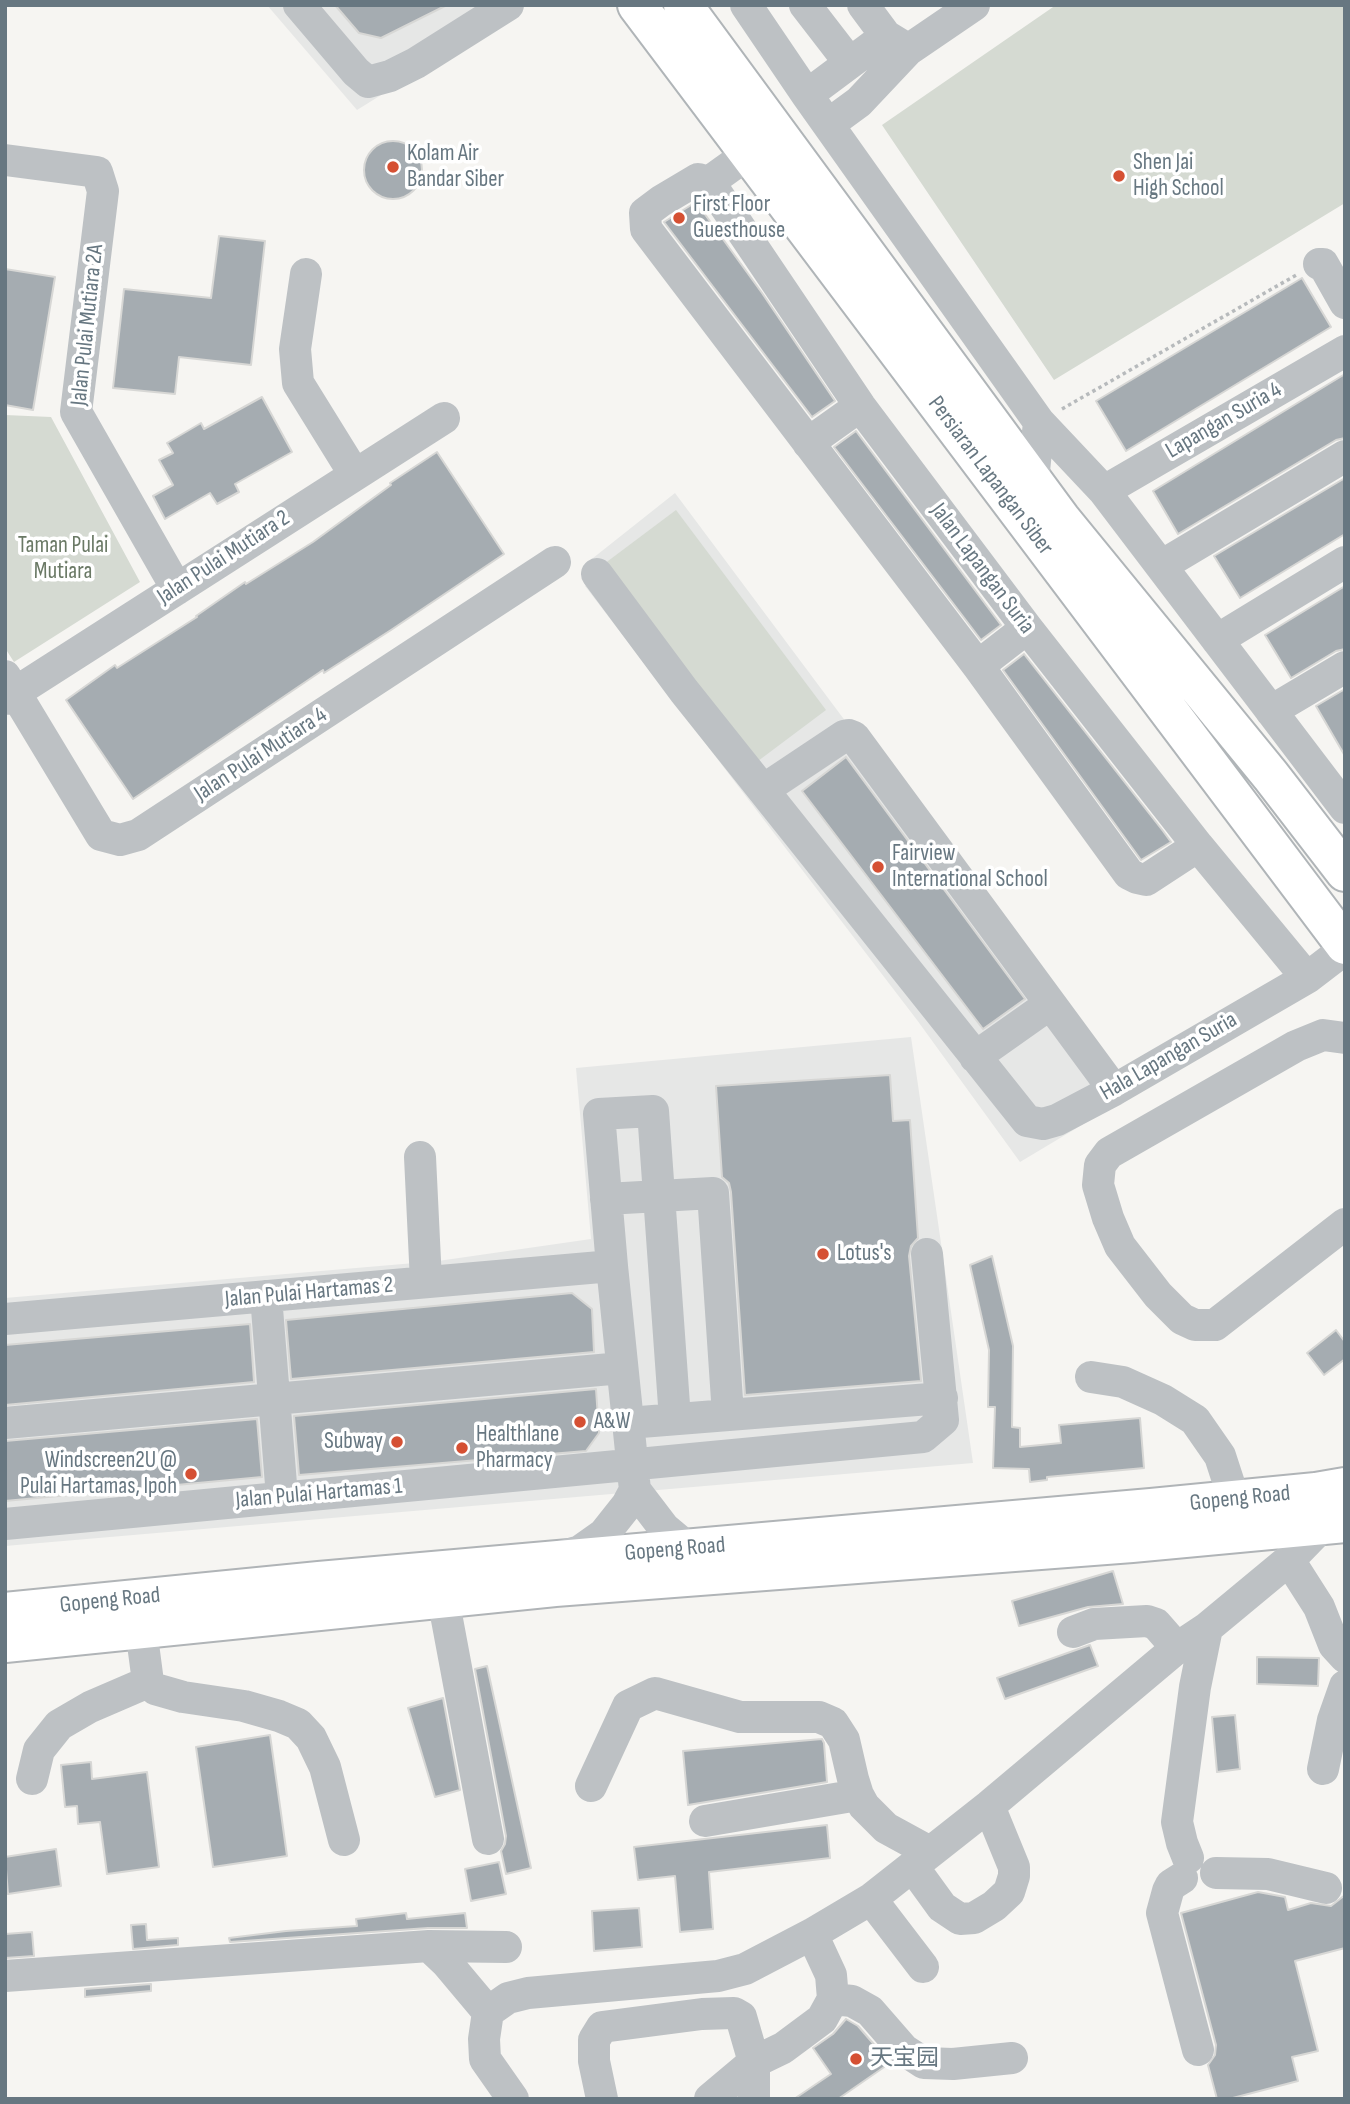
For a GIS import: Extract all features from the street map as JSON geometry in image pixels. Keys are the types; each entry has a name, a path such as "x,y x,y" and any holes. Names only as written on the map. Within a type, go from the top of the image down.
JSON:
{"main road":[{"name":"Persiaran Lapangan Siber","path":"637,5 748,154 1050,530 1271,776 1345,872"},
{"name":"Persiaran Lapangan Siber","path":"683,5 1033,481 1050,530 1345,947"},
{"name":"Gopeng Road","path":"5,1612 1234,1499 1332,1507"},
{"name":"Gopeng Road","path":"5,1643 1332,1507"},
{"path":"5,1599 154,1585 182,1594"}],"street":[{"path":"299,5 356,72 368,82 390,76 416,63 508,5"},
{"path":"746,5 1039,422 1104,491 1271,711 1339,788"},
{"path":"805,5 849,62"},
{"path":"863,5 897,43"},
{"path":"807,95 849,62 897,43 974,5"},
{"path":"829,124 859,102 897,43"},
{"path":"748,154 709,182 698,179 661,201 645,213 646,229 978,666 1129,874 1146,880 1198,846"},
{"name":"Jalan Pulai Mutiara 2A","path":"5,160 97,172 103,191 76,412 177,589"},
{"name":"Jalan Lapangan Suria","path":"709,182 860,406 1027,628 1198,846 1307,978"},
{"path":"1320,264 1323,264 1345,303"},
{"path":"306,274 295,349 298,383 355,475"},
{"name":"Lapangan Suria 4","path":"1104,491 1345,351"},
{"path":"808,443 860,406"},
{"name":"Jalan Pulai Mutiara 2","path":"8,689 177,589 444,418"},
{"path":"1033,481 1039,422"},
{"path":"1161,566 1345,456"},
{"name":"Jalan Pulai Mutiara 4","path":"8,689 101,835 120,841 138,835 555,562"},
{"path":"1217,640 1345,562"},
{"path":"597,574 684,691 975,1057 1051,1004"},
{"path":"978,666 1027,628"},
{"path":"1271,711 1345,667"},
{"path":"763,790 844,736 854,737 1114,1090"},
{"name":"Hala Lapangan Suria","path":"975,1057 1027,1121 1043,1124 1057,1120 1307,978 1345,947"},
{"path":"1345,1038 1323,1035 1296,1046 1109,1153 1100,1165 1098,1185 1120,1246 1158,1294 1182,1319 1195,1325 1215,1325 1345,1224"},
{"path":"551,1561 580,1551 604,1534 627,1505 633,1477 599,1114 653,1111 675,1419"},
{"path":"420,1157 426,1282"},
{"path":"606,1199 713,1193 729,1415"},
{"path":"628,1423 942,1398 927,1254"},
{"name":"Jalan Pulai Hartamas 2","path":"5,1319 612,1266"},
{"path":"266,1296 282,1497"},
{"path":"5,1423 622,1368"},
{"path":"1091,1377 1123,1382 1163,1400 1195,1420 1220,1456 1234,1499"},
{"name":"Jalan Pulai Hartamas 1","path":"5,1524 282,1497 633,1477 923,1437 943,1420 942,1398"},
{"path":"633,1477 664,1528 689,1549"},
{"path":"513,2099 485,2059 484,2039 488,2012 508,1998 528,1993 718,1976 745,1969 871,1899 989,1806 1177,1648 1207,1628 1289,1560 1332,1507"},
{"path":"1289,1560 1319,1607 1334,1644 1345,1657"},
{"path":"443,1598 488,1839"},
{"path":"1073,1632 1094,1624 1147,1621 1156,1624 1177,1648"},
{"path":"1207,1628 1195,1687 1177,1822 1185,1868 1193,1889 1201,1889 1213,1880 1216,1872 1268,1874 1326,1888"},
{"path":"141,1629 148,1682 155,1689 183,1697 244,1706 298,1724 311,1738 325,1767 344,1840"},
{"path":"32,1779 39,1750 59,1725 90,1707 148,1682"},
{"path":"1323,1769 1333,1720 1345,1686"},
{"path":"591,1786 628,1706 655,1693 740,1717 819,1717 833,1724 844,1740 858,1795 864,1806 921,1860 942,1907 960,1919 974,1918 994,1906 1009,1892 1014,1876 1014,1867 989,1806"},
{"path":"705,1821 858,1795"},
{"path":"1185,1868 1171,1885 1162,1913 1198,2050"},
{"path":"871,1899 923,1967"},
{"path":"710,2099 754,2062 783,2049 822,2019 833,1999 831,1975 812,1934"},
{"path":"429,1946 488,2012"},
{"path":"5,1976 429,1946 506,1947"},
{"path":"833,1999 852,2001 870,2011 904,2050 924,2063 953,2064 1012,2058"},
{"path":"602,2099 594,2061 593,2040 602,2027 702,2014 734,2014 741,2017 754,2062 754,2099"}],"path":[{"path":"1039,422 1320,264"}],"shaded area":[{"path":"267,5 526,5 357,110"},
{"name":"Fairview International School","path":"675,493 1073,1021 1127,1098 1020,1162 917,1020 585,586 592,579 583,566"},
{"path":"911,1037 973,1463 5,1546 5,1298 438,1261 591,1239 576,1068"}],"green space":[{"name":"Shen Jai High School","path":"1056,5 1345,5 1345,203 1054,380 882,125"},
{"name":"Taman Pulai Mutiara","path":"5,415 51,417 140,582 14,662 5,648"},
{"path":"676,510 826,710 754,764 604,564"}],"building":[{"path":"335,5 447,5 381,38 359,33"},
{"name":"Kolam Air Bandar Siber","path":"387,141 399,141 414,149 422,164 422,176 414,191 399,199 387,199 372,191 364,176 364,164 372,149"},
{"path":"696,202 835,401 812,417 664,222"},
{"path":"219,236 265,241 251,365 179,357 175,394 113,388 124,289 211,298"},
{"path":"5,269 55,277 33,410 5,405"},
{"path":"1302,278 1331,327 1126,451 1096,401"},
{"path":"1345,374 1345,438 1336,440 1178,534 1153,491"},
{"path":"262,397 292,452 235,484 239,492 217,504 210,493 165,519 153,496 173,485 159,460 173,453 167,443 201,423 204,429"},
{"path":"856,431 1001,625 981,640 834,447"},
{"path":"437,452 504,554 324,673 323,670 133,799 66,700 115,665 117,668 197,617 245,582 246,584 313,542 391,485 390,483"},
{"path":"1345,478 1345,534 1240,598 1214,556"},
{"path":"1345,586 1345,649 1336,651 1291,678 1265,635"},
{"path":"1024,654 1171,842 1141,860 1003,670"},
{"path":"1345,689 1345,756 1316,706"},
{"path":"846,757 1025,999 983,1029 802,791"},
{"name":"Lotus's","path":"890,1075 893,1121 910,1120 918,1238 911,1246 909,1256 921,1381 745,1395 731,1192 729,1183 722,1177 716,1086"},
{"path":"992,1256 1013,1346 1012,1427 1020,1428 1020,1447 1061,1443 1059,1425 1140,1418 1144,1468 1047,1477 1047,1480 1030,1482 1029,1469 993,1468 995,1407 988,1407 989,1350 970,1265"},
{"path":"572,1293 592,1309 594,1352 291,1379 286,1320"},
{"path":"250,1324 254,1382 5,1405 5,1345"},
{"path":"1336,1330 1345,1342 1345,1359 1324,1375 1307,1353"},
{"path":"596,1389 599,1433 586,1451 299,1475 294,1416"},
{"path":"257,1419 262,1477 5,1501 5,1441"},
{"path":"1113,1571 1123,1604 1088,1607 1019,1626 1012,1601"},
{"path":"1090,1645 1098,1666 1005,1699 997,1678"},
{"path":"1257,1657 1319,1658 1318,1686 1257,1684"},
{"path":"487,1666 531,1868 506,1874 501,1851 506,1836 475,1669"},
{"path":"443,1698 460,1790 435,1797 408,1708"},
{"path":"1235,1715 1240,1769 1217,1772 1212,1717"},
{"path":"270,1735 287,1856 213,1867 196,1747"},
{"path":"822,1739 827,1782 688,1805 683,1751"},
{"path":"91,1762 92,1779 147,1772 159,1867 107,1874 100,1822 78,1824 77,1806 65,1807 61,1765"},
{"path":"827,1825 830,1858 709,1872 713,1929 680,1932 675,1876 638,1880 634,1847"},
{"path":"56,1849 61,1886 8,1894 5,1857"},
{"path":"499,1862 506,1894 471,1901 465,1869"},
{"path":"1258,1892 1285,1897 1288,1910 1311,1903 1331,1906 1345,1895 1345,1948 1295,1961 1318,2051 1292,2057 1298,2081 1229,2099 1217,2099 1208,2065 1215,2055 1216,2045 1181,1913"},
{"path":"639,1908 642,1947 594,1951 592,1911"},
{"path":"406,1913 407,1919 465,1913 467,1928 428,1928 230,1942 229,1938 357,1926 356,1919"},
{"path":"146,1924 147,1940 178,1938 178,1945 133,1949 131,1925"},
{"path":"32,1932 34,1956 5,1958 5,1934"},
{"path":"151,1984 151,1991 85,1997 85,1989"},
{"name":"天宝园","path":"846,2019 858,2026 890,2063 838,2099 794,2099 831,2074 813,2048 833,2034"}],"place":[{"name":"Kolam Air Bandar Siber","path":"393,167"},
{"name":"Shen Jai High School","path":"1119,176"},
{"name":"First Floor Guesthouse","path":"679,218"},
{"name":"Fairview International School","path":"878,867"},
{"name":"Lotus's","path":"823,1254"},
{"name":"A&W","path":"580,1422"},
{"name":"Subway","path":"397,1442"},
{"name":"Healthlane Pharmacy","path":"462,1448"},
{"name":"Windscreen2U @ Pulai Hartamas, Ipoh","path":"191,1474"},
{"name":"天宝园","path":"856,2059"}]}
